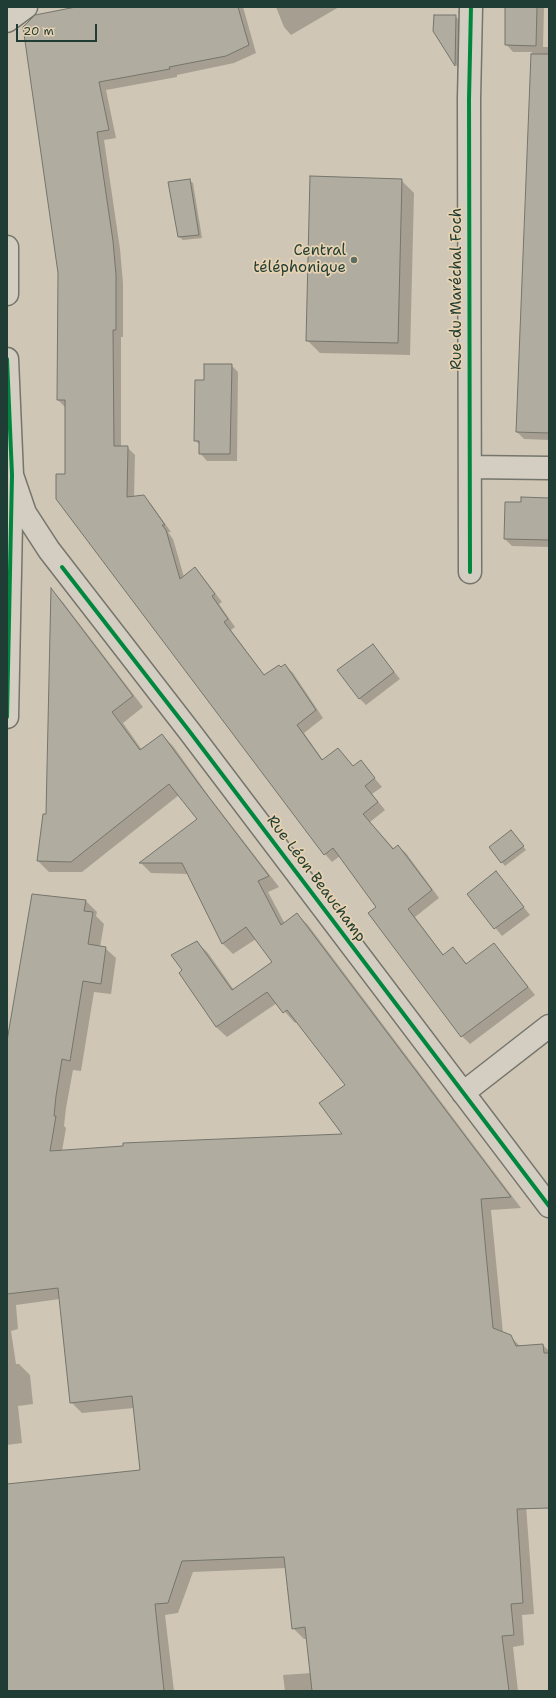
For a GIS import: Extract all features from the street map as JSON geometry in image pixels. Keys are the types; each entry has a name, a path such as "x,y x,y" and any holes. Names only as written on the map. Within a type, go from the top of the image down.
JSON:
{"street":[{"path":"7,21 26,7"},
{"name":"Rue du Maréchal Foch","path":"470,572 471,467 469,99 471,7"},
{"path":"7,247 7,294"},
{"path":"7,359 12,475 7,716"},
{"path":"471,467 549,468"},
{"name":"Rue Léon Beauchamp","path":"12,475 25,513 49,550 190,732 549,1206"},
{"path":"463,1093 549,1026"}],"building":[{"path":"76,7 238,7 249,45 226,56 169,67 170,69 99,82 109,130 97,132 113,241 116,275 116,330 113,330 114,446 128,446 127,497 144,495 165,525 162,525 166,530 180,579 195,567 215,594 212,596 228,619 224,622 264,675 279,665 281,667 285,664 316,710 297,725 322,760 338,748 353,766 361,760 375,778 365,786 378,802 363,814 393,849 398,845 432,890 408,909 443,955 453,947 466,964 494,943 528,987 461,1037 368,913 376,907 333,848 324,855 56,499 56,474 65,474 65,400 57,400 58,273 23,27 35,15"},
{"path":"505,7 537,7 536,46 505,45"},
{"path":"434,15 456,15 455,66 433,31"},
{"path":"531,54 549,54 549,433 516,432"},
{"name":"Central téléphonique","path":"310,176 402,179 398,343 306,341"},
{"path":"190,179 199,235 178,237 168,182"},
{"path":"204,364 232,364 230,454 199,454 199,441 194,441 195,380 204,380"},
{"path":"521,497 549,498 549,540 504,539 505,502 521,502"},
{"path":"51,588 133,696 112,712 140,750 162,734 269,876 258,881 281,925 297,913 511,1197 481,1199 493,1328 511,1335 516,1346 543,1344 544,1353 549,1353 549,1508 517,1509 523,1603 511,1604 514,1635 502,1636 509,1691 312,1691 305,1627 292,1629 284,1557 182,1561 168,1603 155,1604 164,1691 7,1691 7,1484 140,1470 132,1396 70,1403 58,1288 7,1294 7,1041 32,894 86,900 84,911 93,912 88,944 106,947 101,984 83,981 70,1061 62,1059 56,1096 54,1116 56,1116 50,1151 123,1146 123,1143 342,1134 319,1103 345,1085 287,1010 283,1013 267,992 216,1027 179,973 182,970 171,955 197,941 232,990 272,962 246,927 222,944 182,863 139,863 197,819 169,784 71,862 37,861 43,814 46,814"},
{"path":"373,644 394,672 359,699 337,670"},
{"path":"511,830 524,846 501,863 489,847"},
{"path":"496,871 524,907 494,929 467,894"}],"cycle path":[{"path":"470,572 469,99 471,7"},
{"path":"7,359 12,475 7,717"},
{"path":"62,567 190,732 549,1206"}],"place":[{"name":"Central téléphonique","path":"354,260"}]}
